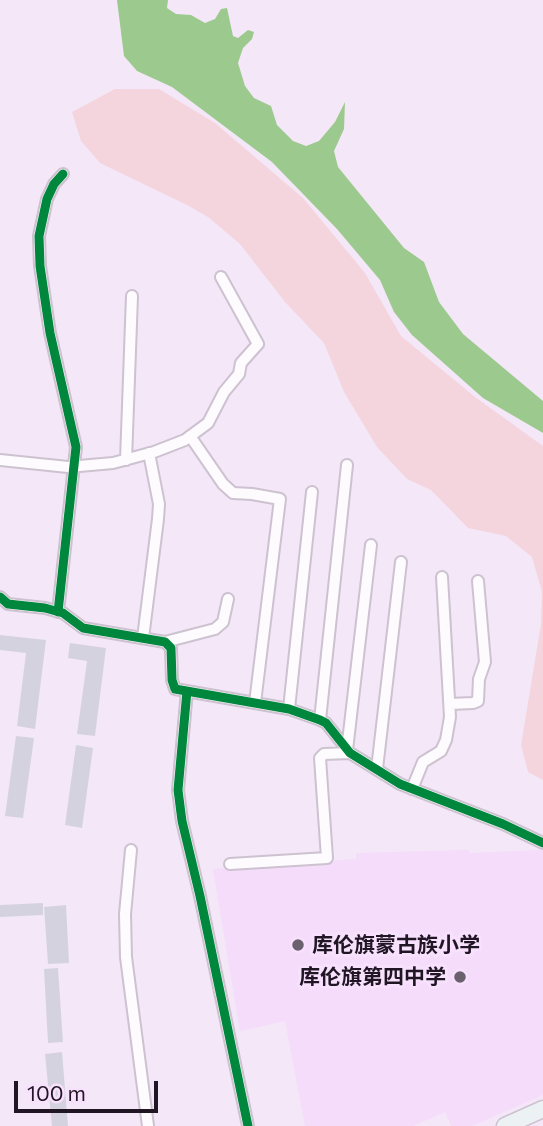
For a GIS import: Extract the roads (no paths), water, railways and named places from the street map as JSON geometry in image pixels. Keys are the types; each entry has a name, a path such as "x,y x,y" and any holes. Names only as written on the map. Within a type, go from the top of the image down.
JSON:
{"main road":[{"path":"505,1126 543,1109"}],"street":[{"path":"58,612 76,447 50,333 40,266 39,236 47,199 54,184 63,174"},
{"path":"0,460 43,466 74,466 125,460 190,436 208,423 224,392 239,374 241,363 258,344 220,277"},
{"path":"125,460 132,296"},
{"path":"190,436 223,484 233,493 279,499 255,703"},
{"path":"143,638 159,504 149,453"},
{"path":"320,720 347,465"},
{"path":"289,709 312,492"},
{"path":"348,751 371,545"},
{"path":"377,769 401,562"},
{"path":"412,789 423,762 441,751 446,740 450,704 442,577"},
{"path":"450,704 478,701 479,679 485,662 478,581"},
{"path":"0,597 8,604 58,612 83,628 165,642 215,629 223,622 228,599"},
{"path":"165,642 171,648 172,680 175,689 289,709 320,720 326,723 348,751 412,789 503,824 543,843"},
{"path":"187,691 178,790 182,821 248,1126"},
{"path":"230,864 327,858 320,758 324,754 348,751"},
{"path":"131,850 125,914 126,957 148,1126"}],"place":[{"name":"库伦旗蒙古族小学","path":"298,945"},
{"name":"库伦旗第四中学","path":"460,977"}]}
